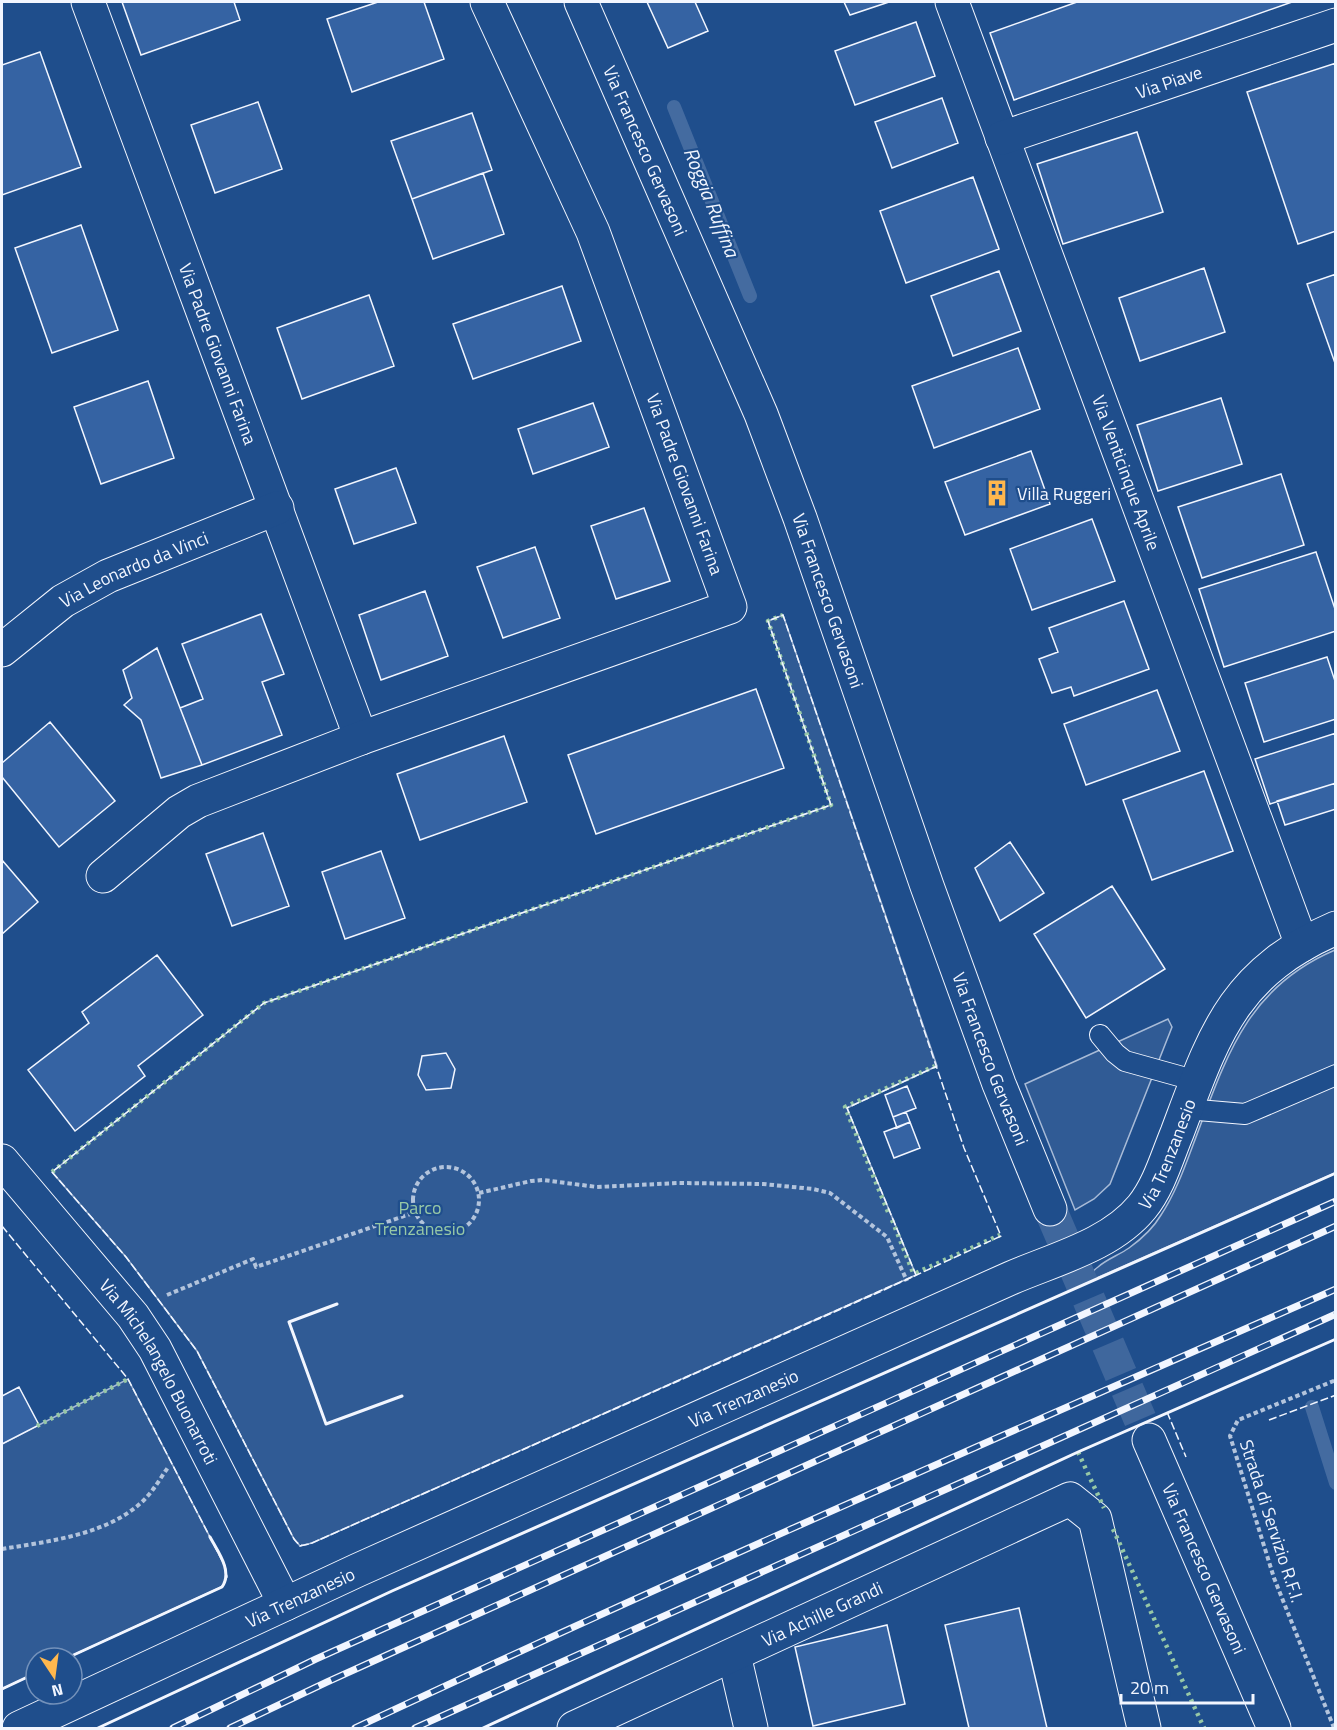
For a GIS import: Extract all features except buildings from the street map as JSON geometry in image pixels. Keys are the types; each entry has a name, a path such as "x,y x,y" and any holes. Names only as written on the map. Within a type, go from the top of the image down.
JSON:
{"street":[{"name":"Via Padre Giovanni Farina","path":"88,2 361,738"},
{"name":"Via Padre Giovanni Farina","path":"103,876 179,812 198,801 361,738 730,607 593,232 487,2"},
{"name":"Via Francesco Gervasoni","path":"581,2 761,414 800,518 927,886 999,1084 1050,1209"},
{"name":"Via Venticinque Aprile","path":"952,2 1302,945"},
{"name":"Via Piave","path":"1002,138 1335,25"},
{"name":"Via Leonardo da Vinci","path":"2,650 63,601 108,576 277,508"},
{"name":"Via Trenzanesio","path":"19,1728 285,1604 922,1318 1095,1243 1124,1225 1143,1206 1159,1179 1207,1053 1245,990 1270,967 1302,945 1335,928"},
{"name":"Via Michelangelo Buonarroti","path":"2,1161 133,1316 155,1349 285,1604"},
{"name":"Via Francesco Gervasoni","path":"1149,1440 1274,1728"},
{"name":"Via Achille Grandi","path":"574,1728 1070,1499 1095,1519 1144,1728"},
{"path":"734,1655 751,1728"}],"lane":[{"path":"1100,1035 1125,1061 1191,1095 1245,1114 1335,1075"}],"path":[{"path":"448,1167 468,1175 479,1193 479,1205 475,1215 461,1229 440,1232 422,1221 416,1212 413,1202 414,1190 427,1173 437,1168 448,1167"},
{"path":"479,1193 543,1180 597,1187 678,1183 763,1184 830,1193 887,1237 922,1318"},
{"path":"133,1316 174,1290 253,1259 256,1267 416,1212"},
{"name":"Strada di Servizio R.F.I.","path":"1334,1728 1274,1578 1230,1436 1238,1420 1335,1380"},
{"path":"2,1549 88,1531 123,1517 151,1492 196,1429"}],"green space":[{"name":"Parco Trenzanesio","path":"783,615 937,1066 847,1108 916,1275 312,1543 300,1546 294,1539 197,1351 126,1257 52,1172 264,1003 831,805 768,621"},
{"path":"1335,950 1335,1173 1083,1284 1094,1270 1138,1241 1161,1215 1179,1181 1228,1056 1242,1030 1259,1006 1279,985 1304,966"},
{"path":"1168,1019 1172,1027 1110,1184 1094,1199 1075,1210 1025,1084"},
{"path":"128,1379 225,1566 226,1576 222,1586 84,1650 84,1646 24,1646 24,1679 2,1689 2,1444"}],"waterway":[{"name":"Roggia Ruffina","path":"674,107 750,296"},
{"name":"Roggia Ruffina","path":"1312,1407 1336,1483"}],"tunnel":[{"path":"1050,1209 1149,1440"}],"railway":[{"path":"173,1728 316,1659 1336,1201"},
{"path":"230,1728 1336,1226"},
{"path":"355,1728 721,1560 1336,1289"},
{"path":"415,1728 1336,1314"}],"hedge":[{"path":"52,1172 264,1003 831,805 768,621 783,615"},
{"path":"888,1212 845,1107 935,1066"},
{"path":"892,1220 914,1275"},
{"path":"916,1273 1000,1235"},
{"path":"37,1426 128,1379"},
{"path":"1078,1452 1104,1508"},
{"path":"1113,1529 1204,1728"}],"fence":[{"path":"52,1172 126,1257 197,1351 294,1539 300,1546 312,1543 884,1290 1001,1236 964,1148 783,615 768,621 831,805 264,1003 52,1172 126,1257 197,1351 294,1539 300,1545 302,1545 304,1545 312,1543 916,1275 847,1108 937,1066"},
{"path":"2,1226 128,1379 225,1566 227,1577 222,1587 84,1650"},
{"path":"1269,1420 1336,1395"},
{"path":"1167,1412 1186,1457"},
{"path":"2,1689 24,1679"}],"wall":[{"path":"98,1728 392,1591 1336,1173"},
{"path":"337,1304 289,1322 326,1424 402,1396"},
{"path":"483,1728 1078,1452 1336,1339"},
{"path":"84,1650 222,1587 226,1575 225,1568 210,1537"},
{"path":"2,1689 24,1679"}],"place":[{"name":"Villa Ruggeri","path":"997,493"}]}
